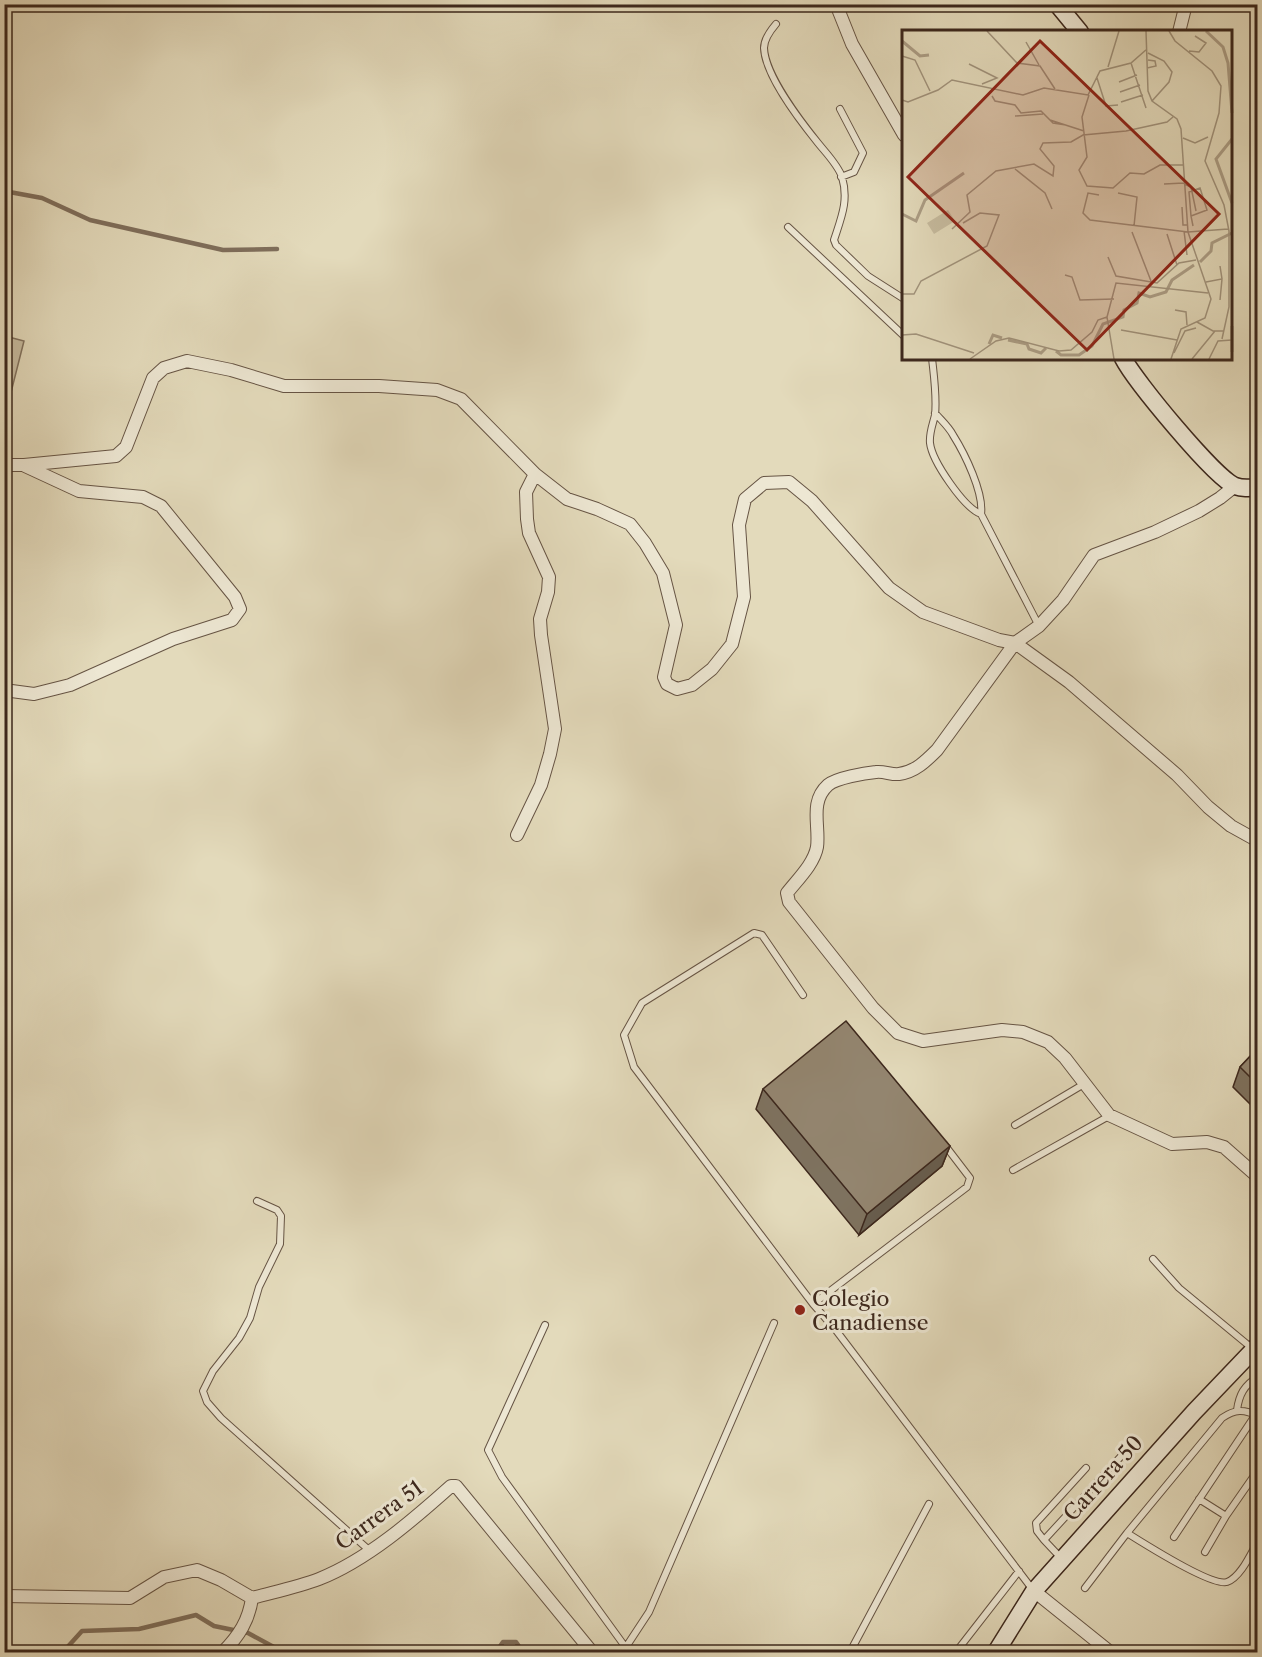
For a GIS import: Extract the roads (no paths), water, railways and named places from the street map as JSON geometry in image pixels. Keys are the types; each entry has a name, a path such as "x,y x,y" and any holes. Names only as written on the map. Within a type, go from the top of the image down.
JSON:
{"main road":[{"path":"1057,4 1078,30"},
{"path":"1124,360 1137,380 1213,469 1235,486 1246,489 1257,487"},
{"name":"Carrera 50","path":"996,1653 1034,1591 1062,1558 1254,1352"}],"street":[{"path":"836,4 852,44 902,133"},
{"path":"1180,30 1186,4"},
{"path":"4,465 116,456 126,447 153,378 164,368 187,361 231,370 284,386 379,386 437,390 461,399 535,474 567,500 630,524 645,543 663,573 676,625 664,677 667,684 677,689 692,685 712,669 732,644 744,597 739,525 745,499 764,483 789,482 812,501 889,588 923,612 999,640 1015,643 1069,682 1231,826 1257,840"},
{"path":"4,690 34,694 70,685 173,639 232,620 240,609 235,597 161,506 142,497 79,491 24,465"},
{"path":"517,835 541,785 555,729 540,619 548,592 549,577 529,533 527,519 526,492 535,474"},
{"path":"1235,486 1220,498 1190,515 1155,532 1094,555 1063,600 1039,626 1015,643 938,750 926,761 912,770 898,774 878,772 857,775 829,784 821,794 816,809 817,849 806,870 787,893 789,902 845,973 873,1008 898,1033 923,1041 1002,1030 1023,1032 1048,1042 1065,1058 1109,1116 1172,1144 1208,1142 1224,1147 1257,1177"},
{"name":"Carrera 51","path":"252,1598 320,1579 370,1551 419,1514 451,1486 456,1486 592,1653"},
{"path":"4,1596 130,1598 164,1577 197,1570 221,1580 252,1598 250,1613 240,1633 223,1653"},
{"path":"1034,1591 1110,1653"}],"lane":[{"path":"776,24 767,35 764,46 766,62 788,101 842,177 844,199 842,222 834,240 836,245 868,276 902,298"},
{"path":"840,109 863,153 854,172 842,177"},
{"path":"788,227 902,335"},
{"path":"932,360 935,413 930,444 936,460 969,507 981,514"},
{"path":"935,413 953,434 973,477 982,504 981,514 1039,626"},
{"path":"1257,614 1257,627"},
{"path":"802,995 762,935 754,933 642,1003 624,1035 634,1067 1034,1591"},
{"path":"1015,1125 1084,1084"},
{"path":"1013,1170 1109,1116"},
{"path":"813,1304 967,1187 970,1178 942,1142"},
{"path":"257,1201 277,1210 281,1216 280,1244 259,1287 250,1318 239,1338 213,1371 204,1391 207,1402 221,1418 370,1551"},
{"path":"1154,1259 1179,1288 1254,1352"},
{"path":"545,1325 488,1450 502,1477 627,1650 649,1612 774,1323"},
{"path":"1237,1410 1238,1398 1244,1388 1257,1377"},
{"path":"1085,1588 1127,1533 1222,1418 1237,1410 1257,1414 1174,1537"},
{"path":"1044,1540 1125,1452"},
{"path":"1062,1558 1037,1531 1036,1523 1086,1468"},
{"path":"1205,1552 1257,1470"},
{"path":"1199,1499 1226,1516"},
{"path":"850,1653 929,1504"},
{"path":"1127,1533 1204,1577 1219,1583 1229,1582 1236,1575 1257,1541"},
{"path":"956,1653 1019,1571"}],"waterway":[{"path":"4,191 42,198 90,220 223,250 277,249"},
{"path":"63,1652 82,1631 139,1629 196,1615 214,1626 248,1633 283,1652"},
{"path":"496,1652 503,1642 516,1642 523,1652"},
{"path":"352,1652 366,1648 372,1652"}],"place":[{"name":"Colegio Canadiense","path":"800,1310"}]}
